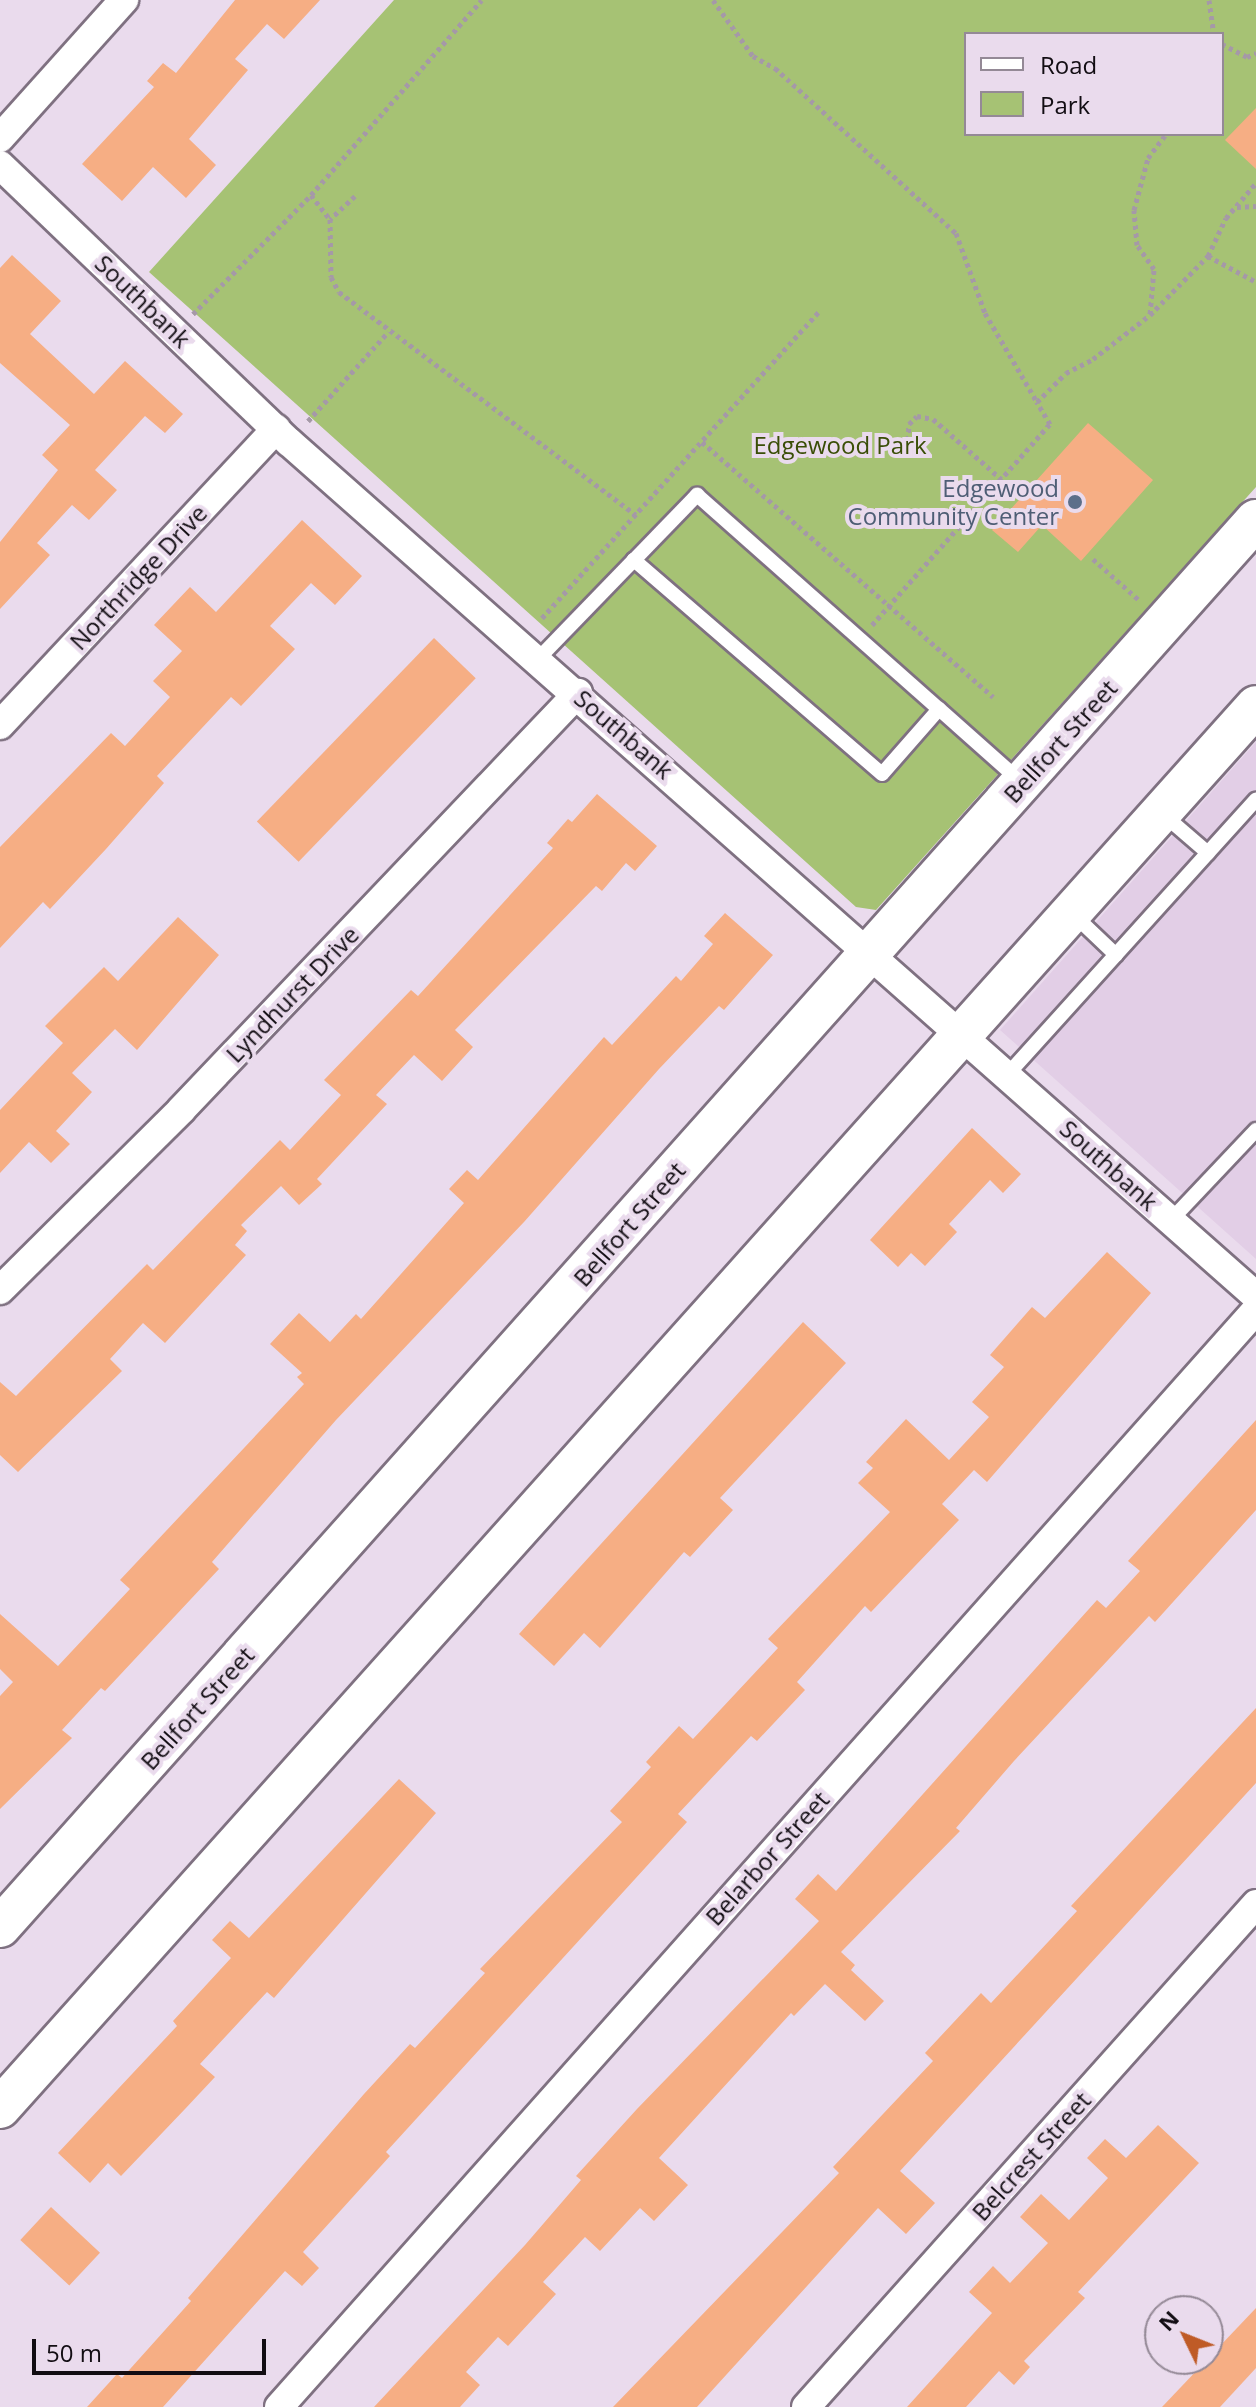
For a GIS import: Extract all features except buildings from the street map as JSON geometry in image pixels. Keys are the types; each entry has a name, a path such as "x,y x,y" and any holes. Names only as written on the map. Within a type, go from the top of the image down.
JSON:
{"main road":[{"name":"Bellfort Street","path":"0,1927 869,950 1166,625 1256,520"},
{"path":"0,2108 1256,706"}],"street":[{"path":"0,138 124,0"},
{"name":"Southbank","path":"0,165 282,436 578,693 1256,1296"},
{"name":"Northridge Drive","path":"0,725 282,436"},
{"name":"Lyndhurst Drive","path":"0,1290 181,1110 578,693"},
{"name":"Belarbor Street","path":"279,2407 1256,1310"},
{"name":"Belcrest Street","path":"806,2407 1256,1904"}],"lane":[{"path":"528,652 634,560 697,495 1022,783"},
{"path":"634,560 882,774 939,709"},
{"path":"1008,1074 1256,800"},
{"path":"1160,812 1208,853"},
{"path":"1070,912 1116,955"},
{"path":"1171,1220 1256,1130"}],"path":[{"path":"175,331 311,195 482,0"},
{"path":"713,0 753,56 775,68 956,233 985,313 1050,424 858,640"},
{"path":"1209,0 1214,32"},
{"path":"1224,45 1247,57 1256,53"},
{"path":"1150,315 1154,269 1137,245 1134,210 1148,158 1164,136"},
{"path":"1037,402 1066,373 1093,359 1150,315 1208,256 1235,207 1256,183"},
{"path":"311,195 330,219 331,277 339,292 388,332 636,515"},
{"path":"330,219 355,196"},
{"path":"1235,207 1256,206"},
{"path":"1208,256 1256,282"},
{"path":"528,652 636,515 820,310"},
{"path":"282,436 388,332"},
{"path":"908,448 909,424 917,416 933,419 1001,479"},
{"path":"702,442 993,697"},
{"path":"1093,559 1166,625"}],"shaded area":[{"path":"1256,742 1256,1259 1000,1030"}],"green space":[{"name":"Edgewood Park","path":"394,0 1256,0 1256,487 876,910 856,907 149,272"}],"place":[{"name":"Edgewood Community Center","path":"1075,502"}]}
